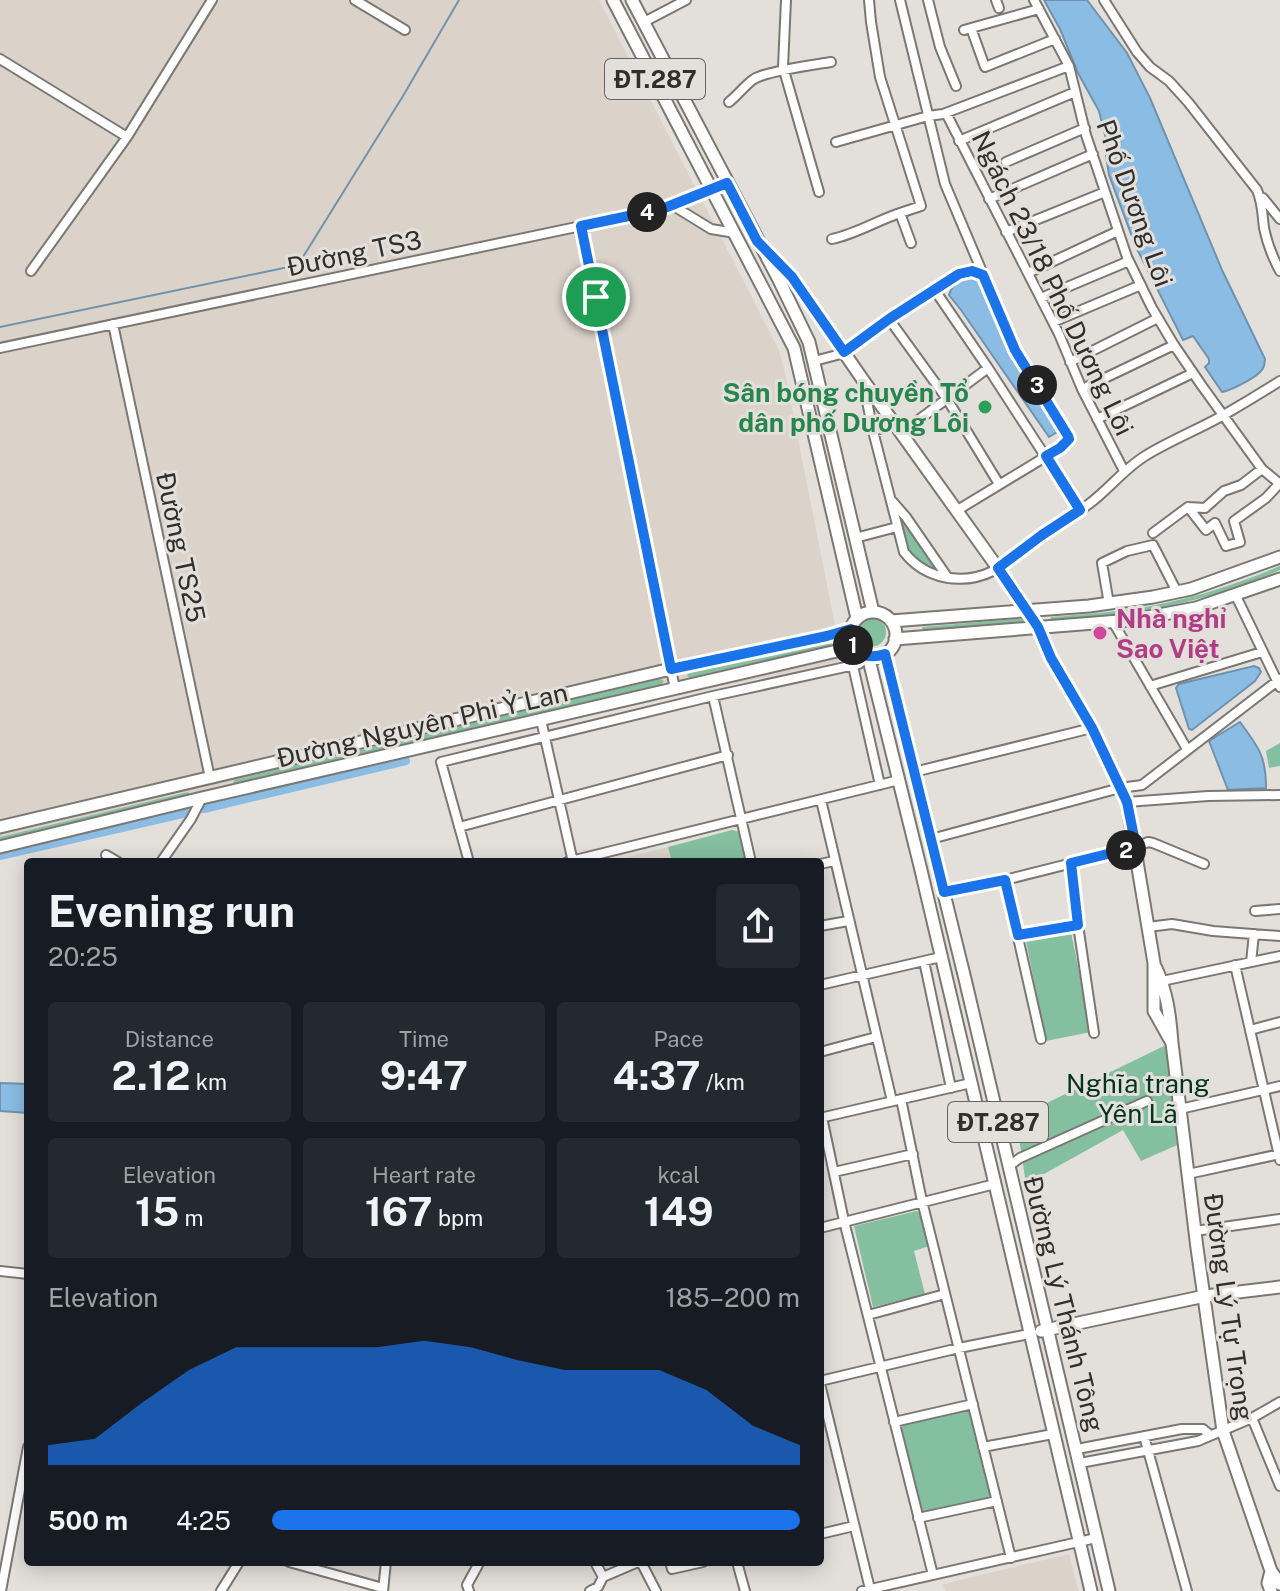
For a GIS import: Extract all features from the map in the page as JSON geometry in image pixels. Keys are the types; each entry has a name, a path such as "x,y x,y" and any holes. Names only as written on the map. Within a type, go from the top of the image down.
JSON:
{"main road":[{"name":"ĐT.287","path":"613,0 794,348 854,624"},
{"name":"ĐT.287","path":"632,0 802,328 814,361 873,612"},
{"path":"713,190 727,183"},
{"name":"Đường Lý Tự Trọng","path":"757,241 792,277 1028,611 1092,728 1127,802 1154,963 1154,1011 1172,1043"},
{"path":"891,621 1109,604 1204,585 1280,557"},
{"path":"895,639 1113,622 1177,613 1280,579"},
{"path":"873,612 891,621 895,631 892,647 876,657 861,654 851,639 854,624 864,614 873,612"},
{"name":"Đường Nguyên Phi Ỷ Lan","path":"0,827 671,669 813,639 854,624"},
{"name":"Đường Nguyên Phi Ỷ Lan","path":"0,847 854,647"},
{"name":"Đường Lý Thánh Tông","path":"885,654 1109,1591"},
{"name":"Đường Lý Thánh Tông","path":"868,656 1091,1591"},
{"path":"202,798 210,778"},
{"path":"921,872 938,868"},
{"name":"Đường Lý Tự Trọng","path":"1154,963 1170,1012 1195,1231 1223,1431 1271,1571 1280,1584"},
{"path":"1029,1334 1205,1296 1280,1287"},
{"name":"Đường Lý Tự Trọng","path":"1271,1571 1268,1583 1271,1591"}],"street":[{"path":"31,271 127,137 212,0"},
{"path":"355,0 405,30"},
{"path":"644,22 686,0"},
{"path":"786,0 784,71 819,192"},
{"path":"832,239 921,206 880,77 869,0"},
{"path":"900,0 945,184 1015,350 1069,439 956,511"},
{"path":"928,0 940,47 956,86"},
{"name":"Phố Dương Lôi","path":"1034,0 1069,66 1105,192 1129,261 1141,285 1193,373 1262,469 1279,484"},
{"path":"1104,0 1137,52 1188,102 1280,219"},
{"path":"1039,9 968,29 985,67 1055,39"},
{"path":"0,59 127,137"},
{"path":"729,102 753,80 831,62"},
{"path":"836,142 946,113 1069,66"},
{"path":"959,141 1075,92"},
{"name":"Ngách 23/18 Phố Dương Lôi","path":"946,113 1053,322 1082,389 1124,471"},
{"path":"1006,162 1085,128"},
{"path":"989,199 1093,154"},
{"name":"Đường TS3","path":"0,348 662,209 713,190"},
{"path":"1257,190 1262,202 1268,243 1280,271"},
{"path":"1006,232 1105,192"},
{"path":"672,205 711,229 735,233"},
{"path":"900,213 911,243"},
{"path":"581,226 675,689"},
{"path":"1028,273 1118,231"},
{"path":"1041,298 1129,261"},
{"path":"814,361 844,352 934,289 967,271 983,275"},
{"path":"1053,322 1141,285"},
{"path":"934,289 1080,510"},
{"path":"1070,362 1158,318"},
{"path":"889,319 947,399 999,484"},
{"name":"Đường TS25","path":"113,324 210,778"},
{"path":"1082,389 1174,345"},
{"path":"873,431 898,428 947,399 988,368"},
{"path":"1097,419 1193,373"},
{"path":"863,380 902,548 911,561 929,573 948,578 982,575 998,568 1080,510 1145,456 1280,381"},
{"path":"1153,533 1188,507 1205,508 1224,491 1241,485 1262,469"},
{"path":"1188,507 1206,530 1215,523 1226,546 1240,542 1234,521 1266,498 1279,484"},
{"path":"890,500 906,517 948,578"},
{"path":"855,538 897,527"},
{"path":"1109,604 1102,563 1127,551 1153,545 1177,592"},
{"path":"931,839 1120,788 1142,785 1279,683 1236,596"},
{"path":"1113,622 1187,749"},
{"path":"1150,686 1262,652"},
{"path":"468,858 441,762 713,696 853,666 868,656"},
{"path":"853,666 880,785"},
{"path":"713,696 750,858"},
{"path":"541,720 570,858"},
{"path":"914,772 1092,728"},
{"path":"459,827 728,755"},
{"path":"587,858 899,780"},
{"path":"1127,802 1280,795"},
{"path":"164,858 202,798"},
{"path":"821,800 876,1037 913,1154 1011,1558"},
{"path":"944,892 1005,880 1148,842 1204,864"},
{"path":"106,855 111,858"},
{"path":"824,863 834,861"},
{"path":"1071,863 1094,1033"},
{"path":"1005,880 1041,1039"},
{"path":"1255,911 1280,909"},
{"path":"824,925 848,921"},
{"path":"1148,927 1172,924 1213,931 1280,936"},
{"path":"1018,935 1078,925"},
{"path":"1251,962 1254,934"},
{"path":"1162,981 1280,956"},
{"path":"824,984 941,957"},
{"path":"924,961 951,1088"},
{"path":"1188,1174 1280,1156 1235,965"},
{"path":"1250,1030 1280,1022"},
{"path":"824,1051 876,1037"},
{"path":"824,1116 971,1083"},
{"path":"1180,1109 1280,1086"},
{"path":"1009,1166 1020,1158 1147,1101"},
{"path":"824,1130 933,1575"},
{"path":"834,1172 913,1154"},
{"path":"824,1227 995,1184"},
{"path":"1195,1231 1280,1219"},
{"path":"0,1271 24,1274"},
{"path":"868,1315 945,1294"},
{"path":"824,1381 1029,1334"},
{"path":"824,1399 866,1590 887,1588 1096,1538"},
{"path":"1080,1463 1198,1441 1252,1418 1280,1402"},
{"path":"894,1422 973,1404"},
{"path":"1252,1418 1280,1486"},
{"path":"824,1431 831,1429"},
{"path":"1077,1449 1192,1429 1203,1429 1209,1434"},
{"path":"983,1447 1053,1434"},
{"path":"1144,1436 1187,1591"},
{"path":"1,1591 24,1468"},
{"path":"918,1518 997,1501"},
{"path":"824,1533 854,1526"},
{"path":"221,1591 237,1566"},
{"path":"303,1566 383,1589 386,1566"},
{"path":"469,1591 467,1585 476,1566"},
{"path":"597,1566 603,1577"},
{"path":"591,1591 598,1587 603,1577 630,1566"},
{"path":"642,1566 656,1591"},
{"path":"738,1566 745,1591"}],"shaded area":[{"path":"0,0 599,0 778,348 842,661 411,751 0,853"},
{"path":"668,847 671,858 625,858"},
{"path":"1069,1554 1079,1591 945,1591 943,1584"}],"green space":[{"path":"902,517 940,572 933,573 909,551 902,531"},
{"path":"1280,566 1280,570 1258,579 1189,601 1117,615 1050,620 1051,617 1172,602 1219,589"},
{"path":"871,617 882,621 886,632 882,643 871,647 860,643 856,632 860,621"},
{"path":"1028,618 1029,622 923,630 922,627"},
{"path":"830,640 830,645 690,678 687,676 689,673"},
{"path":"660,679 664,681 661,685 233,785 234,780"},
{"path":"1280,743 1280,766 1269,768 1266,751"},
{"path":"188,792 190,798 0,842 0,837"},
{"path":"732,830 740,832 746,858 671,858 668,847"},
{"path":"1071,932 1091,1032 1046,1041 1026,941"},
{"name":"Nghĩa trang Yên Lã","path":"1166,1045 1177,1145 1141,1161 1123,1130 1026,1184 1016,1118"},
{"path":"917,1211 924,1215 932,1245 914,1251 925,1294 873,1307 854,1226"},
{"path":"972,1408 991,1497 921,1512 901,1424"}],"water":[{"path":"1044,0 1087,0 1127,53 1150,98 1222,270 1265,359 1262,370 1242,384 1222,392 1205,367 1209,359 1193,336 1183,340 1136,247 1109,175 1108,147 1099,111"},
{"path":"977,274 1010,354 1059,431 1049,437 949,295 956,283"},
{"path":"1254,666 1261,672 1255,681 1192,730 1189,729 1176,688 1179,684"},
{"path":"1240,722 1260,753 1266,788 1228,790 1209,741"},
{"path":"0,1083 24,1084 24,1113 0,1111"}],"waterway":[{"path":"0,327 298,265 459,0"},
{"path":"204,809 406,761"},
{"path":"0,856 187,813"}],"place":[{"name":"Sân bóng chuyền Tổ dân phố Dương Lôi","path":"985,407"},
{"name":"Nhà nghỉ Sao Việt","path":"1100,633"}],"route":[{"path":"727,183 757,241 792,277 844,352 948,280 967,271 983,275 1015,350 1068,436 1066,443 1046,456 1080,510 998,568 1038,627 1051,658 1092,728 1127,802 1136,847 1071,863 1078,925 1018,935 1005,880 944,892 885,654 870,657 859,652 853,645 851,629 671,669 596,297 581,226 662,209 727,183"}]}
